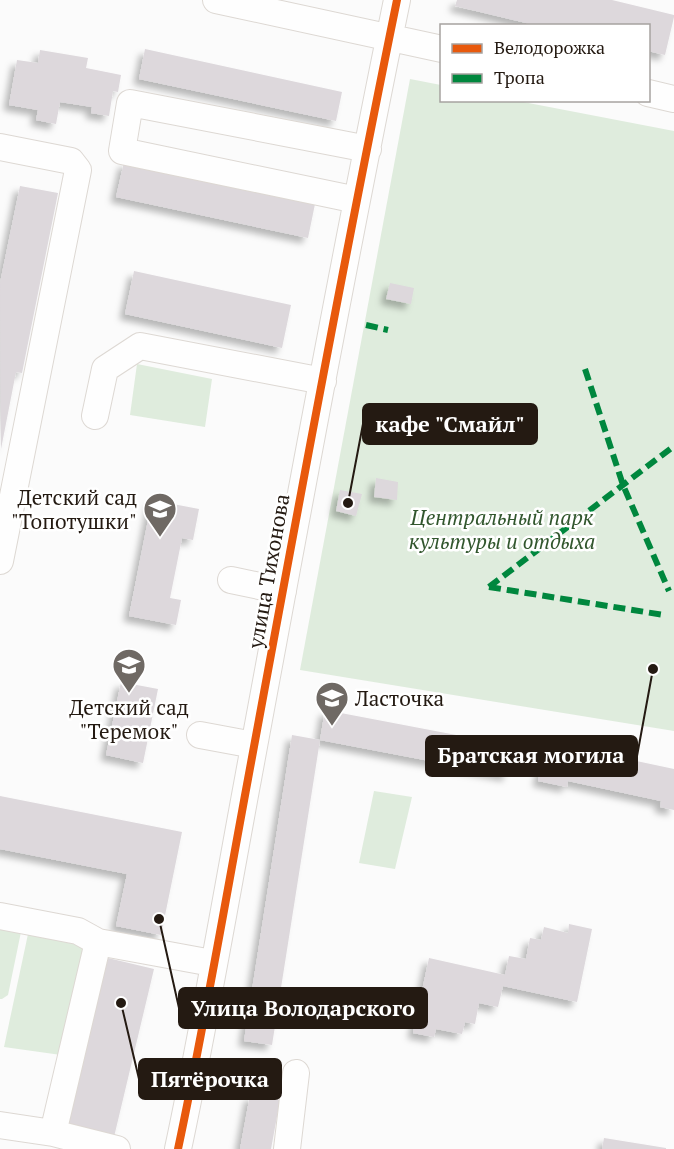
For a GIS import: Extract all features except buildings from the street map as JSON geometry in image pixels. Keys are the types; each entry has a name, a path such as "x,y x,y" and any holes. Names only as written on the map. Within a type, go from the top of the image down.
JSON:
{"street":[{"path":"216,0 440,49"},
{"name":"улица Тихонова","path":"178,1149 198,1057 212,963 397,0"},
{"path":"650,93 674,99"},
{"path":"357,200 122,151 130,103 368,149"},
{"path":"0,147 71,161 78,170 0,561"},
{"path":"95,416 105,369 140,346 323,381"},
{"path":"231,580 283,591"},
{"path":"200,735 254,745"},
{"path":"0,916 78,931 98,942 212,963"},
{"path":"53,1133 98,942"},
{"path":"287,1149 297,1072"},
{"path":"0,1125 53,1133 117,1149"}],"green space":[{"name":"Центральный парк культуры и отдыха","path":"410,79 440,85 440,102 523,102 674,131 674,731 300,670"},
{"path":"137,364 212,379 205,427 130,415"},
{"path":"374,791 412,797 395,869 359,863"},
{"path":"0,923 21,932 8,995 2,999 0,999"},
{"path":"28,934 84,946 61,1055 4,1047"}],"marked path":[{"path":"366,325 388,330"},
{"path":"585,369 623,485 669,591"},
{"path":"489,587 674,446"},
{"path":"489,587 664,615"}],"cycle path":[{"path":"178,1149 206,1011 358,194 397,0"}],"place":[{"name":"кафе \"Смайл\"","path":"348,503"},
{"name":"Детский сад \"Топотушки\"","path":"160,538"},
{"name":"Братская могила","path":"653,669"},
{"name":"Детский сад \"Теремок\"","path":"129,694"},
{"name":"Ласточка","path":"332,727"},
{"name":"Улица Володарского","path":"159,919"},
{"name":"Пятёрочка","path":"121,1003"}]}
